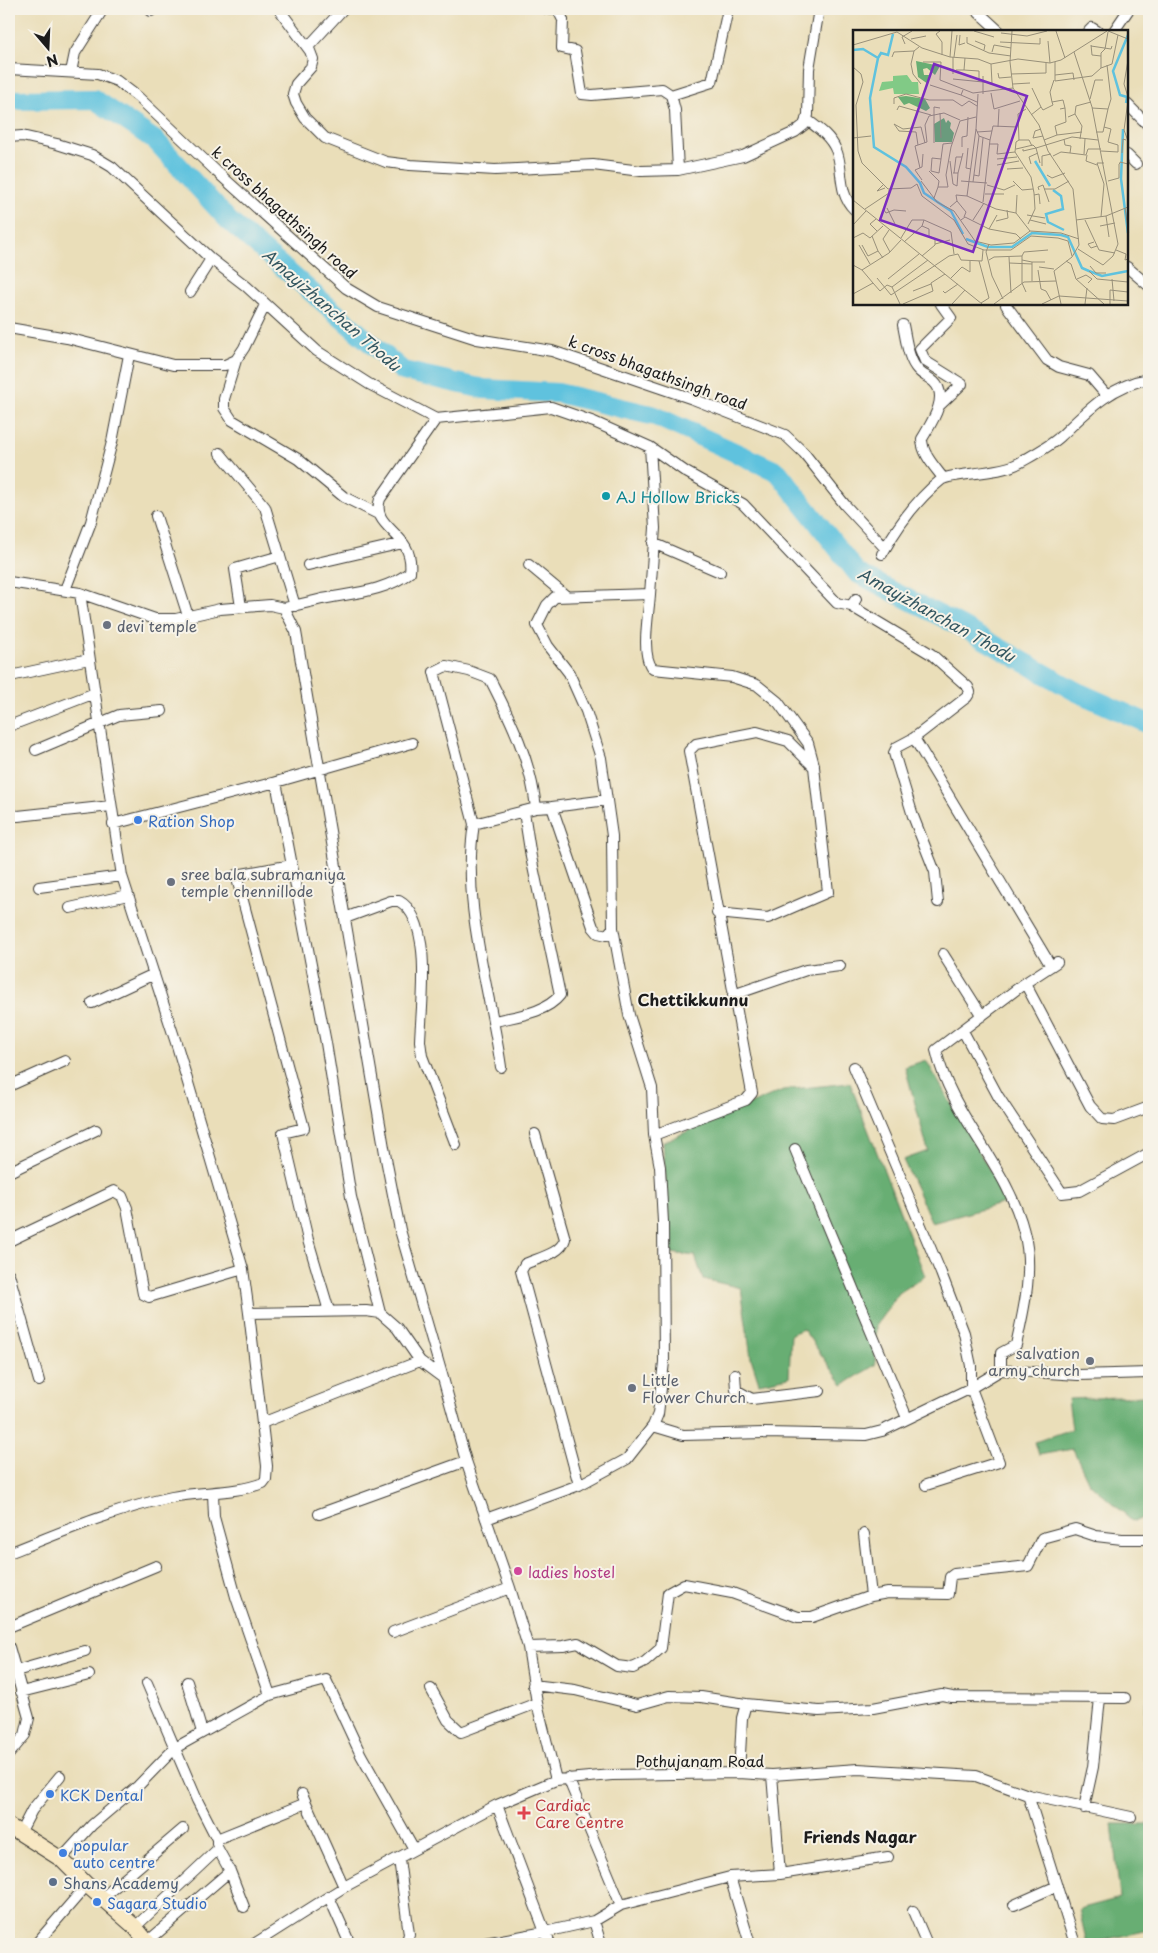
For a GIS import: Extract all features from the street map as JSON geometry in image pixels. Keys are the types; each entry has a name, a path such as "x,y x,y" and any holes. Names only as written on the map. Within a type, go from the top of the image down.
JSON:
{"main road":[{"path":"14,1830 61,1859 86,1885 135,1927 148,1943"}],"street":[{"path":"71,72 76,53 103,9"},
{"path":"279,9 308,47 313,60 311,67 296,84 293,94 305,118 325,138 386,162 495,170 593,165 641,171 678,170 743,156 795,132 804,125 809,69 819,9"},
{"path":"308,47 343,9"},
{"path":"547,9 558,10 561,15 562,48 575,51 582,94 592,96 662,89 671,95 675,110 678,170"},
{"path":"671,95 712,82 728,9"},
{"path":"975,9 998,30"},
{"path":"1115,30 1129,9"},
{"name":"k cross bhagathsingh road","path":"9,69 98,74 117,81 138,96 217,172 346,288 378,307 477,339 552,351 693,399 785,435 804,453 884,551 913,507 943,478"},
{"path":"1128,105 1149,126"},
{"path":"806,119 826,134 837,151 842,185 853,207"},
{"path":"9,137 22,136 57,144 92,156 112,167 211,259 246,286 317,351 369,384 436,419 551,407 594,422 650,447 686,472 744,504 837,603 854,602 931,654 968,687 970,692 967,698 914,738 897,747 894,753 935,872 938,902"},
{"path":"1128,156 1136,164"},
{"path":"190,292 211,259"},
{"path":"1128,267 1149,286"},
{"path":"9,582 65,590 155,619 188,616 241,607 270,605 284,608 324,599 348,597 394,584 410,572 411,561 403,542 378,514 344,497 298,460 232,420 224,408 224,399 236,360 265,305"},
{"path":"942,305 951,318 920,349 925,361 962,384 939,406 922,440 924,452 943,478 989,473 1017,465 1048,446 1107,396 1136,380 1149,379"},
{"path":"1006,305 1047,360 1059,367 1089,375 1107,396"},
{"path":"903,325 913,363 918,371 937,386 939,406"},
{"path":"9,328 67,338 129,355 173,364 225,365 236,360"},
{"path":"65,590 91,522 112,442 129,355"},
{"path":"378,514 380,499 436,419"},
{"path":"650,447 654,503 646,652 649,664 659,672 732,677 757,685 778,702 808,743 814,767 828,892 768,918 717,913"},
{"path":"220,453 265,507 296,606"},
{"path":"156,516 188,616"},
{"path":"308,565 403,542"},
{"path":"653,543 720,572"},
{"path":"241,607 235,569 280,556"},
{"path":"529,565 565,595"},
{"path":"9,1553 101,1516 172,1497 254,1487 266,1479 262,1422 243,1269 154,974 122,876 80,594"},
{"path":"486,1519 579,1485 627,1459 653,1426 658,1414 664,1362 663,1222 660,1167 654,1135 652,1088 630,1015 613,928 612,836 601,758 586,712 569,673 548,646 537,625 547,605 555,597 565,595 584,598 650,594"},
{"path":"284,608 296,632 318,768 400,1230 466,1462 510,1588 528,1647 533,1685 556,1780"},
{"path":"15,675 89,659"},
{"path":"502,1067 495,1021 475,922 470,858 474,824 434,672 446,666 469,671 490,679 525,756 534,784 536,808"},
{"path":"9,726 95,693"},
{"path":"36,750 120,715 162,711"},
{"path":"654,1135 746,1100 752,1093 717,913 689,752 696,744 757,732 788,741 814,767"},
{"path":"914,738 1051,966 1058,962 1036,978 1025,983 936,1050 939,1062 964,1115 1008,1192 1024,1232 1026,1298 1016,1345 1001,1353 1001,1370"},
{"path":"113,824 276,782 318,768 412,743"},
{"path":"276,782 326,1043 351,1196 380,1313 397,1328 420,1361 443,1378"},
{"path":"474,824 536,808 606,800"},
{"path":"9,814 18,816 111,806"},
{"path":"552,807 593,927 598,932 607,935 613,928"},
{"path":"495,1021 542,1008 556,1001 560,995 531,857 524,812"},
{"path":"292,865 236,875 304,1128 283,1133 308,1240 329,1311"},
{"path":"40,887 122,876"},
{"path":"70,908 128,895"},
{"path":"345,918 391,902 399,901 410,909 417,924 422,944 420,1041 422,1056 456,1145"},
{"path":"944,954 982,1016"},
{"path":"733,994 806,970 840,966"},
{"path":"92,1003 154,974"},
{"path":"1025,983 1090,1106 1102,1119 1114,1120 1149,1106"},
{"path":"963,1031 998,1096 1062,1193 1079,1191 1149,1154"},
{"path":"9,1086 65,1061"},
{"path":"854,1067 960,1324 971,1366 971,1388 999,1462 926,1485"},
{"path":"9,1172 96,1130"},
{"path":"535,1134 565,1239 564,1245 558,1250 524,1264 521,1271 579,1485"},
{"path":"795,1150 907,1418"},
{"path":"9,1242 114,1191 122,1196 127,1208 143,1294 149,1297 243,1269"},
{"path":"9,1274 39,1381"},
{"path":"249,1313 329,1311 380,1313"},
{"path":"262,1422 420,1361"},
{"path":"653,1426 683,1435 765,1433 866,1436 882,1431 971,1388 1001,1370 1078,1375 1149,1372"},
{"path":"735,1374 736,1390 752,1398 820,1391"},
{"path":"319,1514 466,1462"},
{"path":"212,1493 214,1517 236,1597 270,1695"},
{"path":"528,1647 563,1646 578,1643 617,1666 634,1668 654,1656 661,1648 668,1593 684,1584 732,1593 798,1617 812,1617 871,1596 888,1593 948,1594 950,1577 954,1574 1028,1566 1042,1538 1075,1529 1096,1536 1122,1539 1149,1539"},
{"path":"864,1534 871,1596"},
{"path":"9,1627 156,1566"},
{"path":"393,1632 510,1588"},
{"path":"9,1647 29,1718 26,1736 9,1754"},
{"path":"16,1671 84,1650"},
{"path":"21,1692 89,1675"},
{"path":"61,1859 92,1824 138,1786 175,1748 270,1695 317,1680 326,1680 330,1685 361,1755 414,1849"},
{"path":"186,1682 202,1732"},
{"path":"147,1683 244,1907"},
{"path":"533,1685 575,1690 637,1704 669,1696 701,1697 746,1704 769,1704 819,1711 873,1708 942,1695 952,1697 1125,1698"},
{"path":"431,1689 448,1720 461,1732 537,1703"},
{"path":"1084,1808 1093,1767 1100,1698"},
{"path":"739,1773 742,1718 746,1704"},
{"name":"Pothujanam Road","path":"254,1944 344,1886 399,1859 414,1849 497,1805 556,1780 568,1778 739,1773 772,1775 858,1769 914,1771 976,1776 1028,1795 1131,1817"},
{"path":"772,1775 780,1874"},
{"path":"14,1830 60,1776"},
{"path":"568,1778 621,1905"},
{"path":"1028,1795 1075,1944"},
{"path":"135,1927 217,1844 304,1799 344,1886"},
{"path":"497,1805 550,1944"},
{"path":"102,1898 183,1829"},
{"path":"479,1944 594,1921 621,1905 730,1877 780,1874 888,1857"},
{"path":"399,1859 409,1934 407,1941 402,1944"},
{"path":"148,1943 230,1871"},
{"path":"730,1877 750,1944"},
{"path":"36,1944 86,1885"},
{"path":"1014,1905 1057,1886"},
{"path":"329,1897 350,1944"},
{"path":"913,1910 927,1944"},
{"path":"594,1921 601,1944"}],"green space":[{"path":"926,1060 1008,1202 932,1223 903,1160 928,1151 905,1067"},
{"path":"850,1083 925,1276 899,1293 876,1325 875,1365 843,1385 803,1329 791,1334 789,1377 759,1383 751,1358 741,1288 703,1279 695,1256 670,1253 663,1142 783,1090"},
{"path":"1144,1396 1147,1424 1149,1424 1149,1518 1133,1521 1089,1483 1073,1449 1039,1455 1035,1442 1072,1429 1068,1399"},
{"path":"1146,1701 1149,1702 1149,1761 1143,1759"},
{"path":"1112,1824 1149,1824 1149,1930 1087,1944 1079,1909 1120,1898"}],"waterway":[{"name":"Amayizhanchan Thodu","path":"9,100 94,99 156,141 229,221 403,371 484,389 558,393 655,416 778,472 857,573 966,629 1075,691 1149,724"}],"place":[{"name":"AJ Hollow Bricks","path":"606,496"},
{"name":"devi temple","path":"107,625"},
{"name":"Ration Shop","path":"138,820"},
{"name":"sree bala subramaniya temple chennillode","path":"171,882"},
{"name":"salvation army church","path":"1090,1361"},
{"name":"Little Flower Church","path":"632,1388"},
{"name":"ladies hostel","path":"518,1571"},
{"name":"KCK Dental","path":"50,1794"},
{"name":"Cardiac Care Centre","path":"524,1813"},
{"name":"popular auto centre","path":"63,1853"},
{"name":"Shans Academy","path":"53,1882"},
{"name":"Sagara Studio","path":"97,1902"}],"district":[{"name":"Chettikkunnu","path":"693,999"},
{"name":"Friends Nagar","path":"860,1836"}]}
